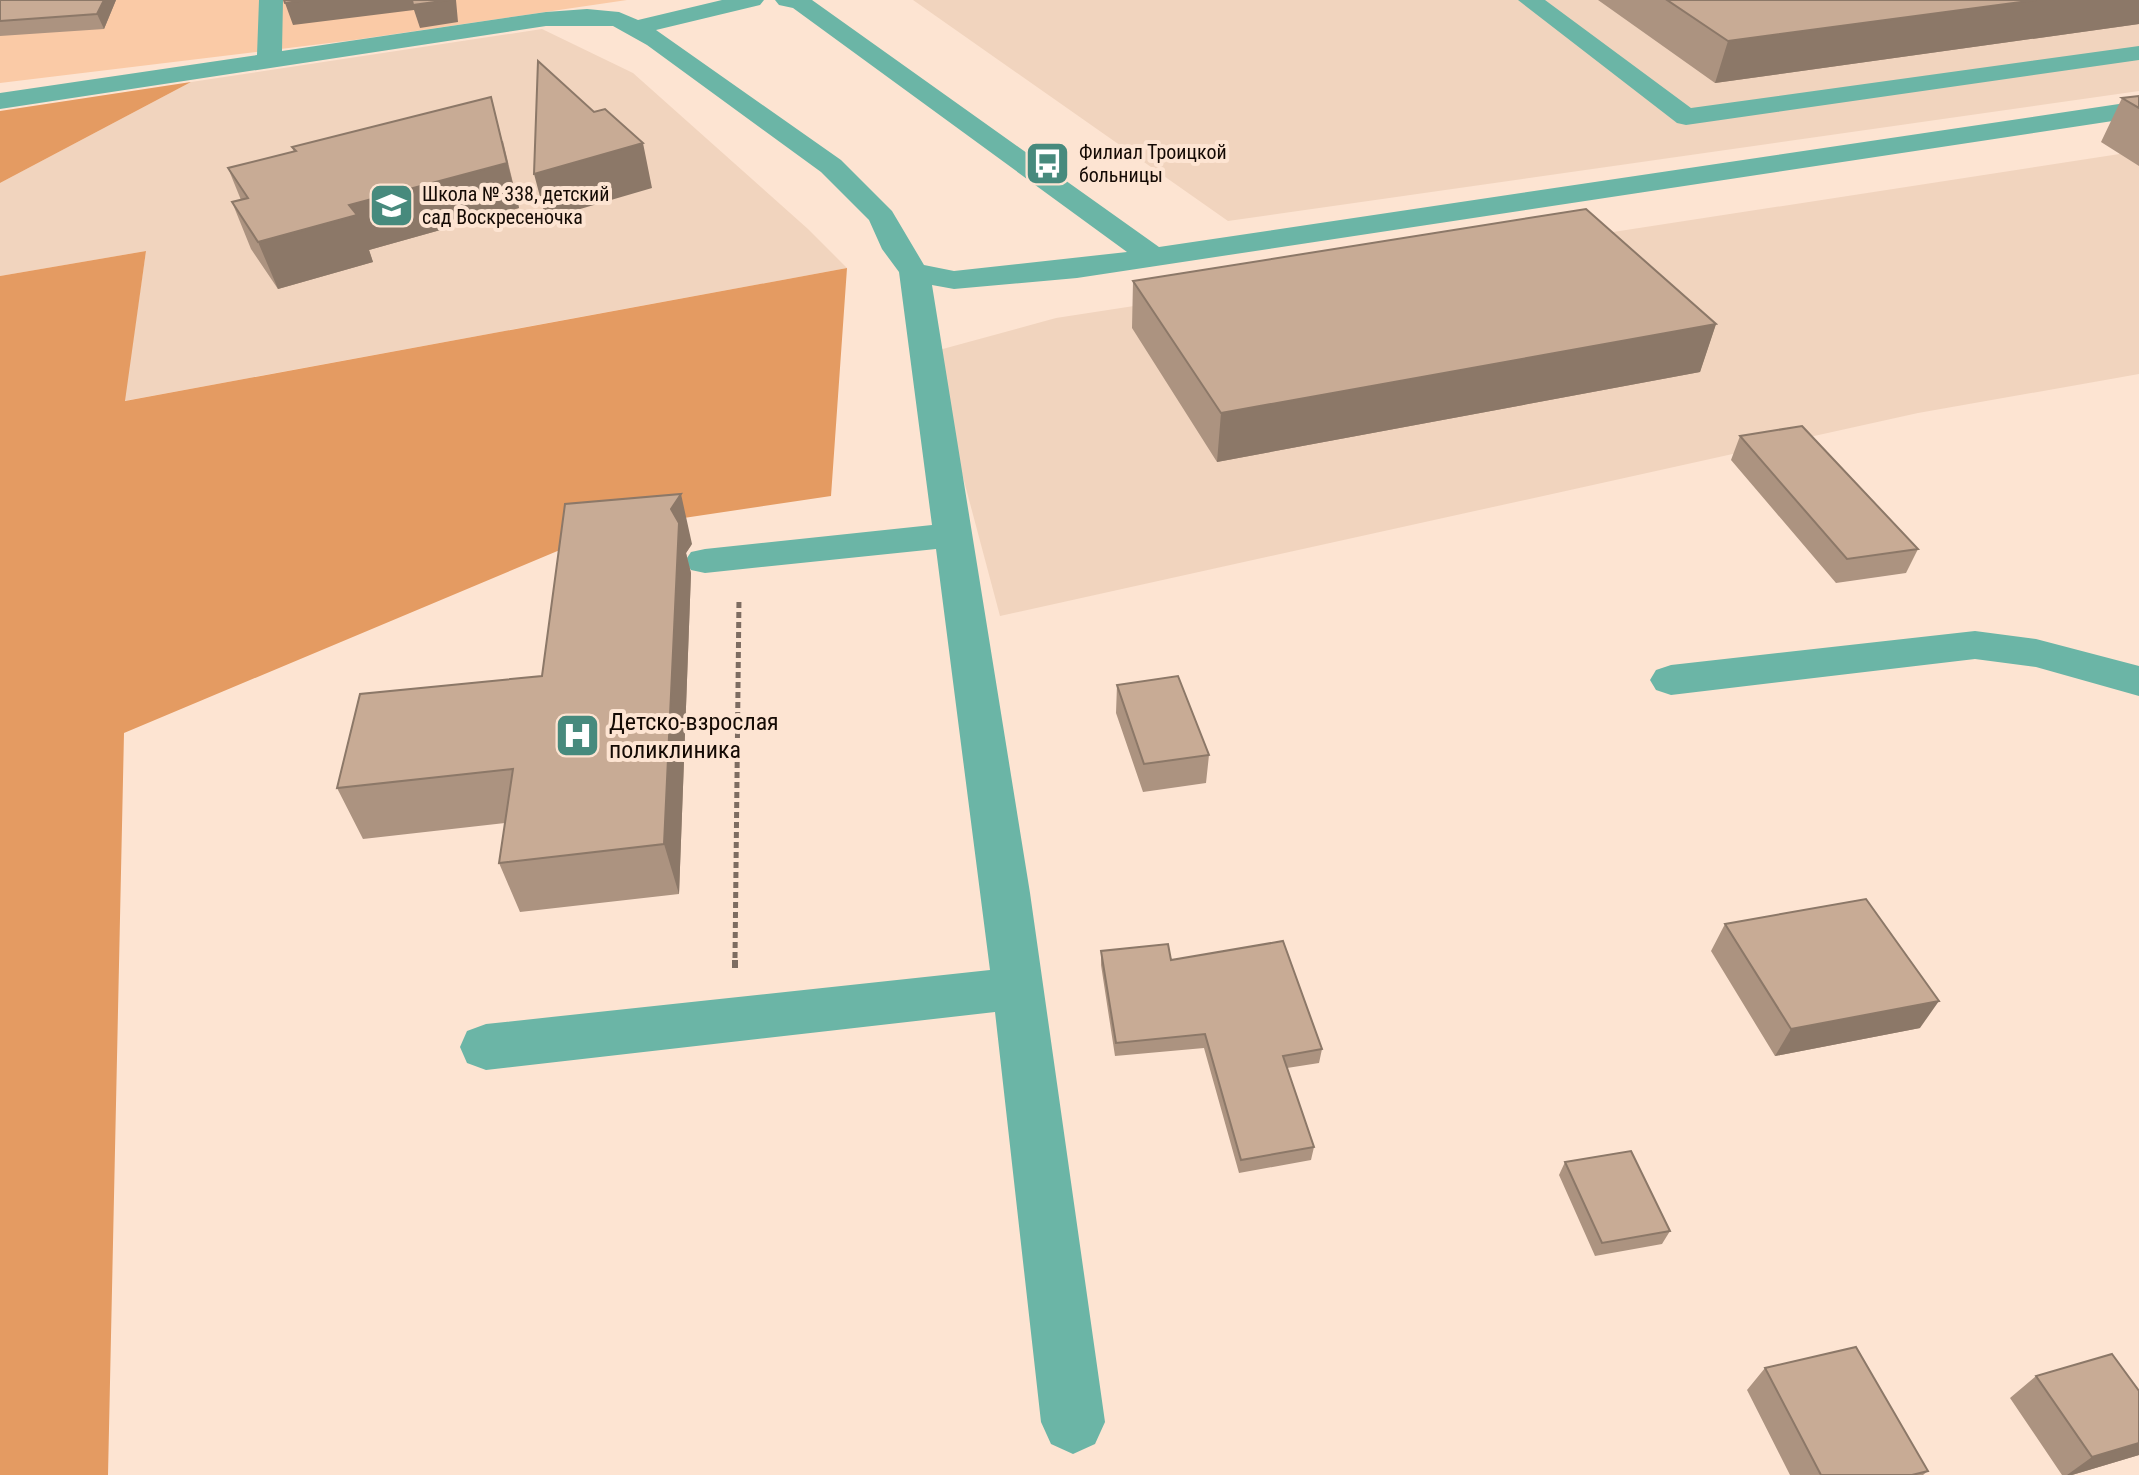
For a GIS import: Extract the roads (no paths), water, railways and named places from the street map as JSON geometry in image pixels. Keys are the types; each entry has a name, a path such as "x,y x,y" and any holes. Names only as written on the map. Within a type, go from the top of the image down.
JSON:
{"street":[{"path":"269,61 271,0"},
{"path":"634,28 752,0"},
{"path":"787,0 800,2 1153,257"},
{"path":"1530,0 1686,117 2139,53"},
{"path":"0,101 269,61 543,10 619,19 831,166 882,217 897,249 914,272 1018,988 1073,1422"},
{"path":"914,272 954,280 1153,257 2139,109"},
{"path":"705,561 953,535"},
{"path":"1671,680 1975,645 2036,653 2139,681"},
{"path":"486,1047 1018,988"}],"place":[{"name":"Филиал Троицкой больницы","path":"1048,164"},
{"name":"Школа № 338, детский сад Воскресеночка","path":"391,206"},
{"name":"Детско-взрослая поликлиника","path":"578,736"}]}
